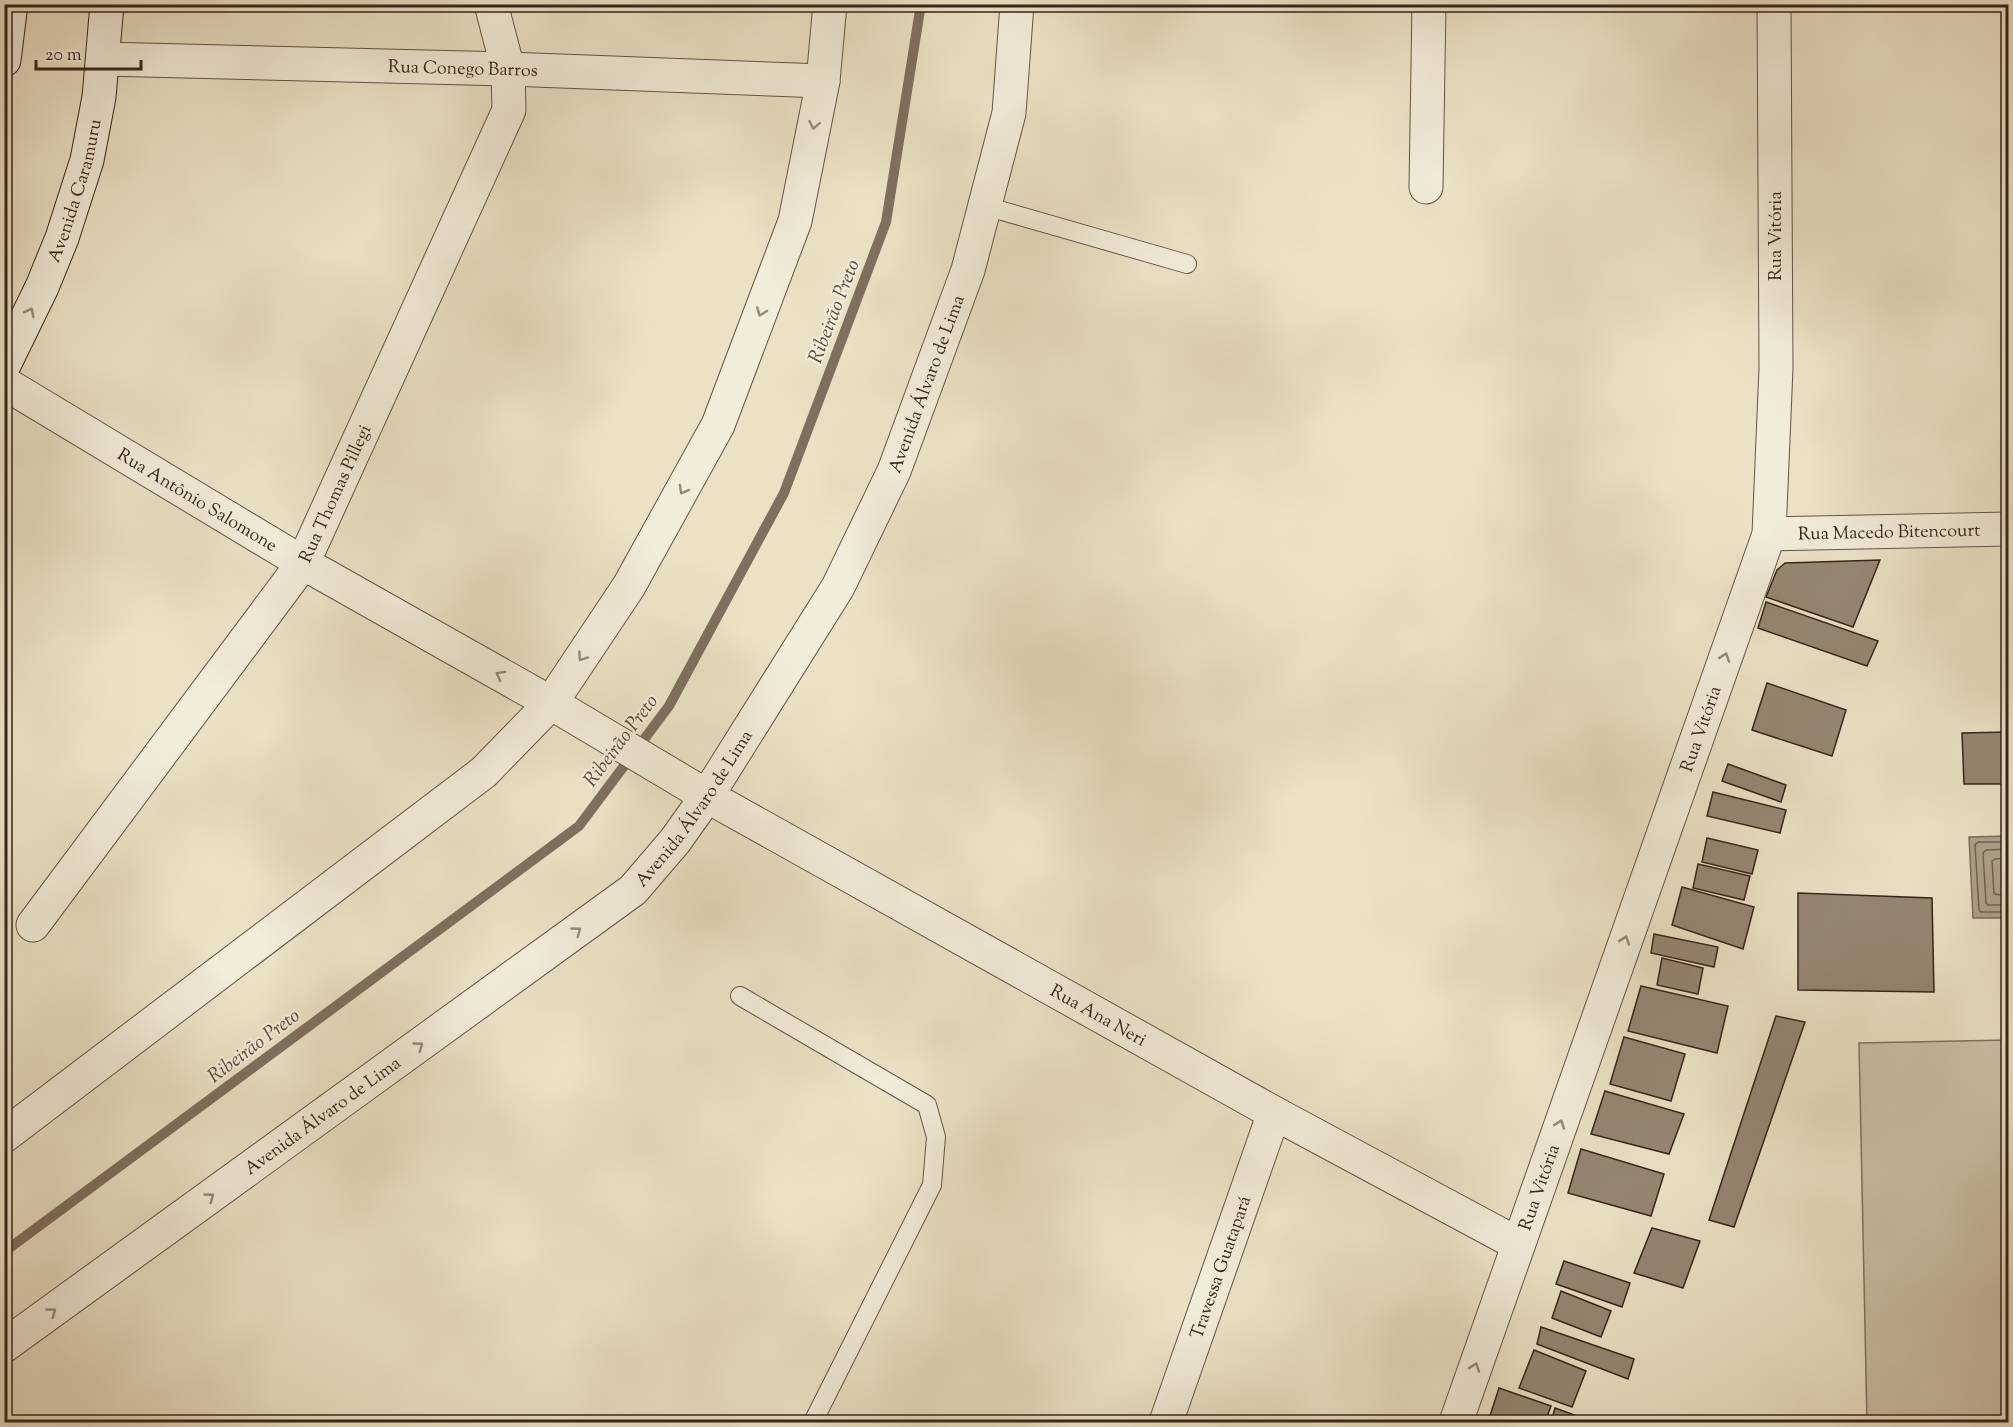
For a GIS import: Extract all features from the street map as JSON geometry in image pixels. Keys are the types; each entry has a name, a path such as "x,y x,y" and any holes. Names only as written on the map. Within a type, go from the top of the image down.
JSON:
{"street":[{"path":"4,60 11,4"},
{"name":"Avenida Caramuru","path":"4,365 42,287 62,238 87,160 99,97 107,4"},
{"name":"Rua Thomas Pillegi","path":"33,925 303,563 509,110 508,69 491,4"},
{"path":"4,1136 484,772 551,703 629,586 718,425 795,221 823,81 830,4"},
{"name":"Avenida Álvaro de Lima","path":"4,1346 633,890 675,841 694,788 838,587 894,471 968,270 985,206 1009,113 1017,4"},
{"path":"1426,187 1429,4"},
{"name":"Rua Vitória","path":"1456,1422 1769,534 1776,368 1774,4"},
{"name":"Rua Conego Barros","path":"103,59 508,69 823,81"},
{"name":"Rua Antônio Salomone","path":"4,383 303,563 584,723"},
{"name":"Rua Macedo Bitencourt","path":"1769,534 2008,529"},
{"name":"Rua Ana Neri","path":"584,723 694,788 1274,1113 1518,1244"},
{"name":"Travessa Guatapará","path":"1166,1422 1274,1113"}],"lane":[{"path":"985,206 1187,264"},
{"path":"740,996 927,1105 936,1137 932,1185 813,1422"}],"shaded area":[{"path":"2008,1040 2008,1422 1867,1422 1859,1043"}],"water":[{"path":"2008,836 2008,918 1973,918 1969,837"}],"building":[{"path":"1880,560 1853,627 1766,597 1777,570 1785,563"},
{"path":"1766,602 1878,641 1867,666 1758,628"},
{"path":"1767,683 1846,710 1832,756 1752,730"},
{"path":"2008,732 2008,784 1964,784 1962,733"},
{"path":"1728,764 1786,785 1781,802 1722,781"},
{"path":"1713,792 1786,810 1780,833 1707,816"},
{"path":"1707,838 1758,850 1752,874 1702,862"},
{"path":"1698,864 1750,876 1744,900 1693,888"},
{"path":"1682,887 1754,907 1743,949 1672,925"},
{"path":"1798,893 1932,898 1934,992 1798,990"},
{"path":"1654,934 1718,947 1714,967 1651,953"},
{"path":"1662,958 1703,968 1698,994 1657,985"},
{"path":"1641,986 1728,1006 1717,1053 1628,1031"},
{"path":"1776,1016 1805,1022 1734,1227 1709,1220"},
{"path":"1624,1037 1685,1054 1671,1101 1610,1084"},
{"path":"1605,1091 1684,1114 1669,1154 1591,1134"},
{"path":"1581,1149 1664,1174 1651,1216 1568,1193"},
{"path":"1652,1228 1700,1241 1683,1288 1634,1273"},
{"path":"1564,1261 1630,1283 1622,1307 1556,1284"},
{"path":"1561,1291 1611,1311 1601,1337 1552,1318"},
{"path":"1541,1327 1634,1359 1628,1379 1537,1344"},
{"path":"1534,1350 1586,1371 1572,1407 1519,1388"},
{"path":"1499,1388 1551,1406 1545,1422 1488,1422"},
{"path":"1555,1408 1594,1422 1551,1422"}],"waterway":[{"name":"Ribeirão Preto","path":"4,1252 579,826 669,706 784,493 886,222 921,4"}]}
